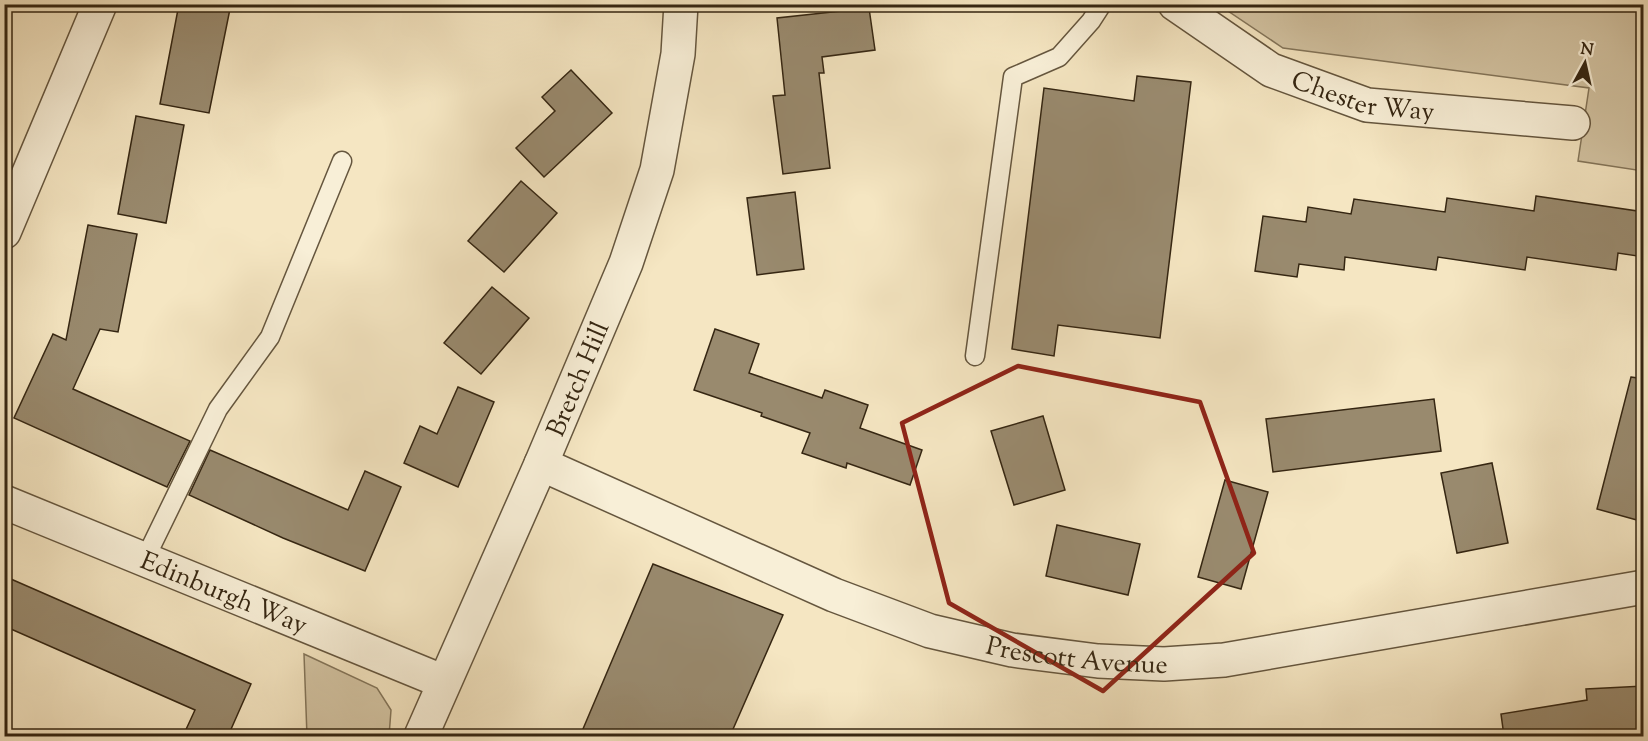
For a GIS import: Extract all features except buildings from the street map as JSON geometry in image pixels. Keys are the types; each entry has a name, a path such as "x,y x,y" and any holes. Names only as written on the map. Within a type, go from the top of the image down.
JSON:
{"street":[{"path":"4,232 100,4"},
{"name":"Bretch Hill","path":"421,736 541,464 626,263 657,170 678,54 681,4"},
{"name":"Chester Way","path":"1175,4 1271,70 1367,105 1573,123"},
{"name":"Prescott Avenue","path":"541,464 834,595 930,631 1012,650 1098,661 1164,664 1224,660 1644,587"},
{"name":"Edinburgh Way","path":"4,502 444,682"}],"lane":[{"path":"975,356 1013,77 1059,57 1091,21 1102,4"},
{"path":"144,561 218,409 270,337 342,161"}],"highlighted area":[{"path":"1018,366 1200,402 1254,553 1103,691 949,603 902,423"}],"shaded area":[{"path":"1219,5 1643,5 1643,171 1578,161 1589,88 1283,48"},
{"path":"304,654 377,688 391,710 389,736 307,736"}]}
